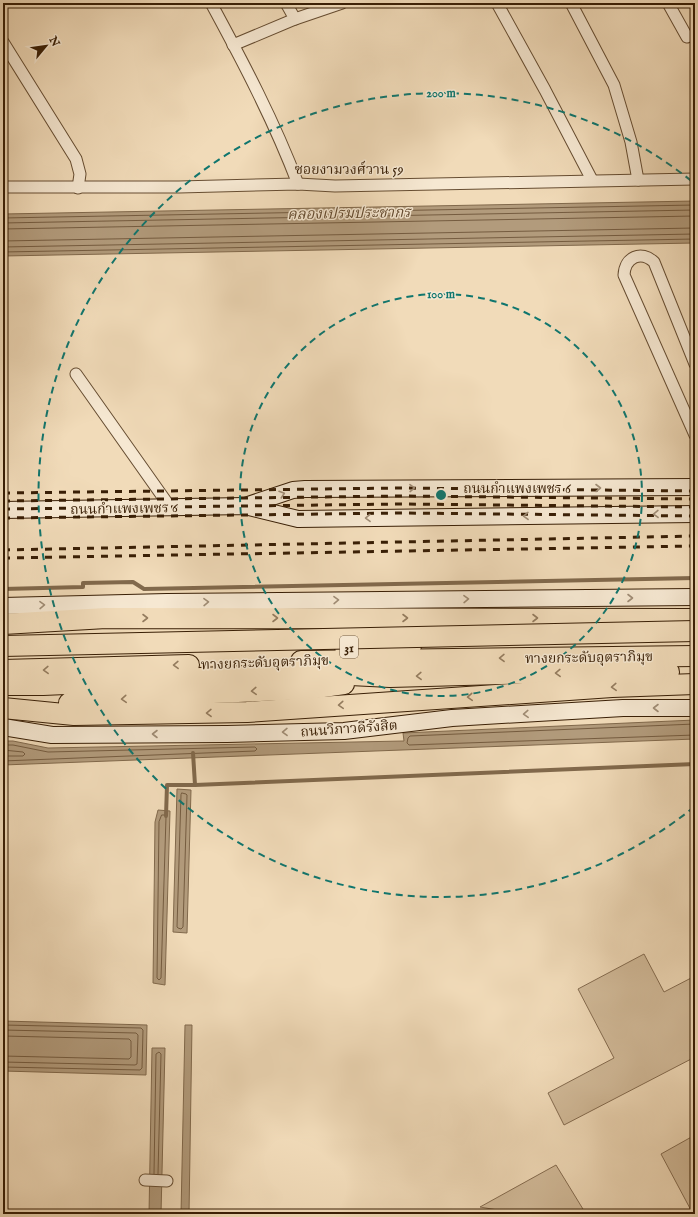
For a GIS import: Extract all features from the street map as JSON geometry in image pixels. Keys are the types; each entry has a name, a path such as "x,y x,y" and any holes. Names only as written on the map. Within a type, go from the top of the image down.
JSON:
{"highway":[{"path":"3,624 106,618 695,619"},
{"name":"31","path":"3,639 378,648 695,626"},
{"name":"ทางยกระดับอุตราภิมุข","path":"3,646 695,631"},
{"name":"ทางยกระดับอุตราภิมุข","path":"3,670 311,660 695,656"},
{"name":"31","path":"3,685 43,685 311,673 390,677 607,671 695,673"},
{"path":"3,708 189,694 309,689 390,677"},
{"path":"3,708 74,715 248,712 612,687 695,684"}],"main road":[{"name":"ถนนกำแพงเพชร 6","path":"245,506 293,490 305,489 695,487"},
{"name":"ถนนกำแพงเพชร 6","path":"3,510 245,506 298,519 695,514"},
{"path":"3,606 167,602 695,597"},
{"name":"ถนนวิภาวดีรังสิต","path":"3,727 52,735 227,734 344,731 452,718 623,708 695,708"}],"street":[{"path":"211,3 234,45 287,153 298,184"},
{"path":"286,3 294,19"},
{"path":"234,45 294,19 342,3"},
{"path":"497,3 592,180"},
{"path":"571,3 614,85 631,142 638,180"},
{"path":"668,3 687,37"},
{"path":"3,42 76,159 80,174 78,188"},
{"name":"ซอยงามวงศ์วาน 59","path":"3,187 78,188 298,184 334,186 695,179"},
{"path":"695,364 654,262 648,257 641,255 631,260 624,267 624,275 695,435"},
{"path":"76,374 170,507"},
{"path":"145,1180 164,1181"}],"shaded area":[{"path":"644,954 664,992 695,976 695,1057 564,1125 548,1093 614,1058 578,989"},
{"path":"695,1135 695,1214 693,1214 661,1154"},
{"path":"556,1165 586,1214 521,1214 480,1207"}],"water":[{"name":"คลองเปรมประชากร","path":"695,201 695,243 3,256 3,214"},
{"path":"695,720 695,739 3,765 3,741 13,741 48,748 404,741 403,733"},
{"path":"177,789 191,790 187,933 173,932"},
{"path":"158,810 170,811 165,985 153,983 155,822"},
{"path":"3,1021 147,1025 146,1075 3,1071"},
{"path":"185,1025 192,1025 189,1214 181,1214"},
{"path":"152,1048 165,1048 161,1214 149,1214"}],"waterway":[{"path":"3,589 83,587 83,583 133,582 144,589 695,578"},
{"path":"193,753 195,785"},
{"path":"166,816 167,785 695,764"}],"railway":[{"path":"3,493 400,488 695,491"},
{"path":"3,501 400,496 695,499"},
{"path":"3,509 401,504 695,507"},
{"path":"3,518 401,513 695,516"},
{"path":"3,550 695,536"},
{"path":"3,558 695,546"}]}
